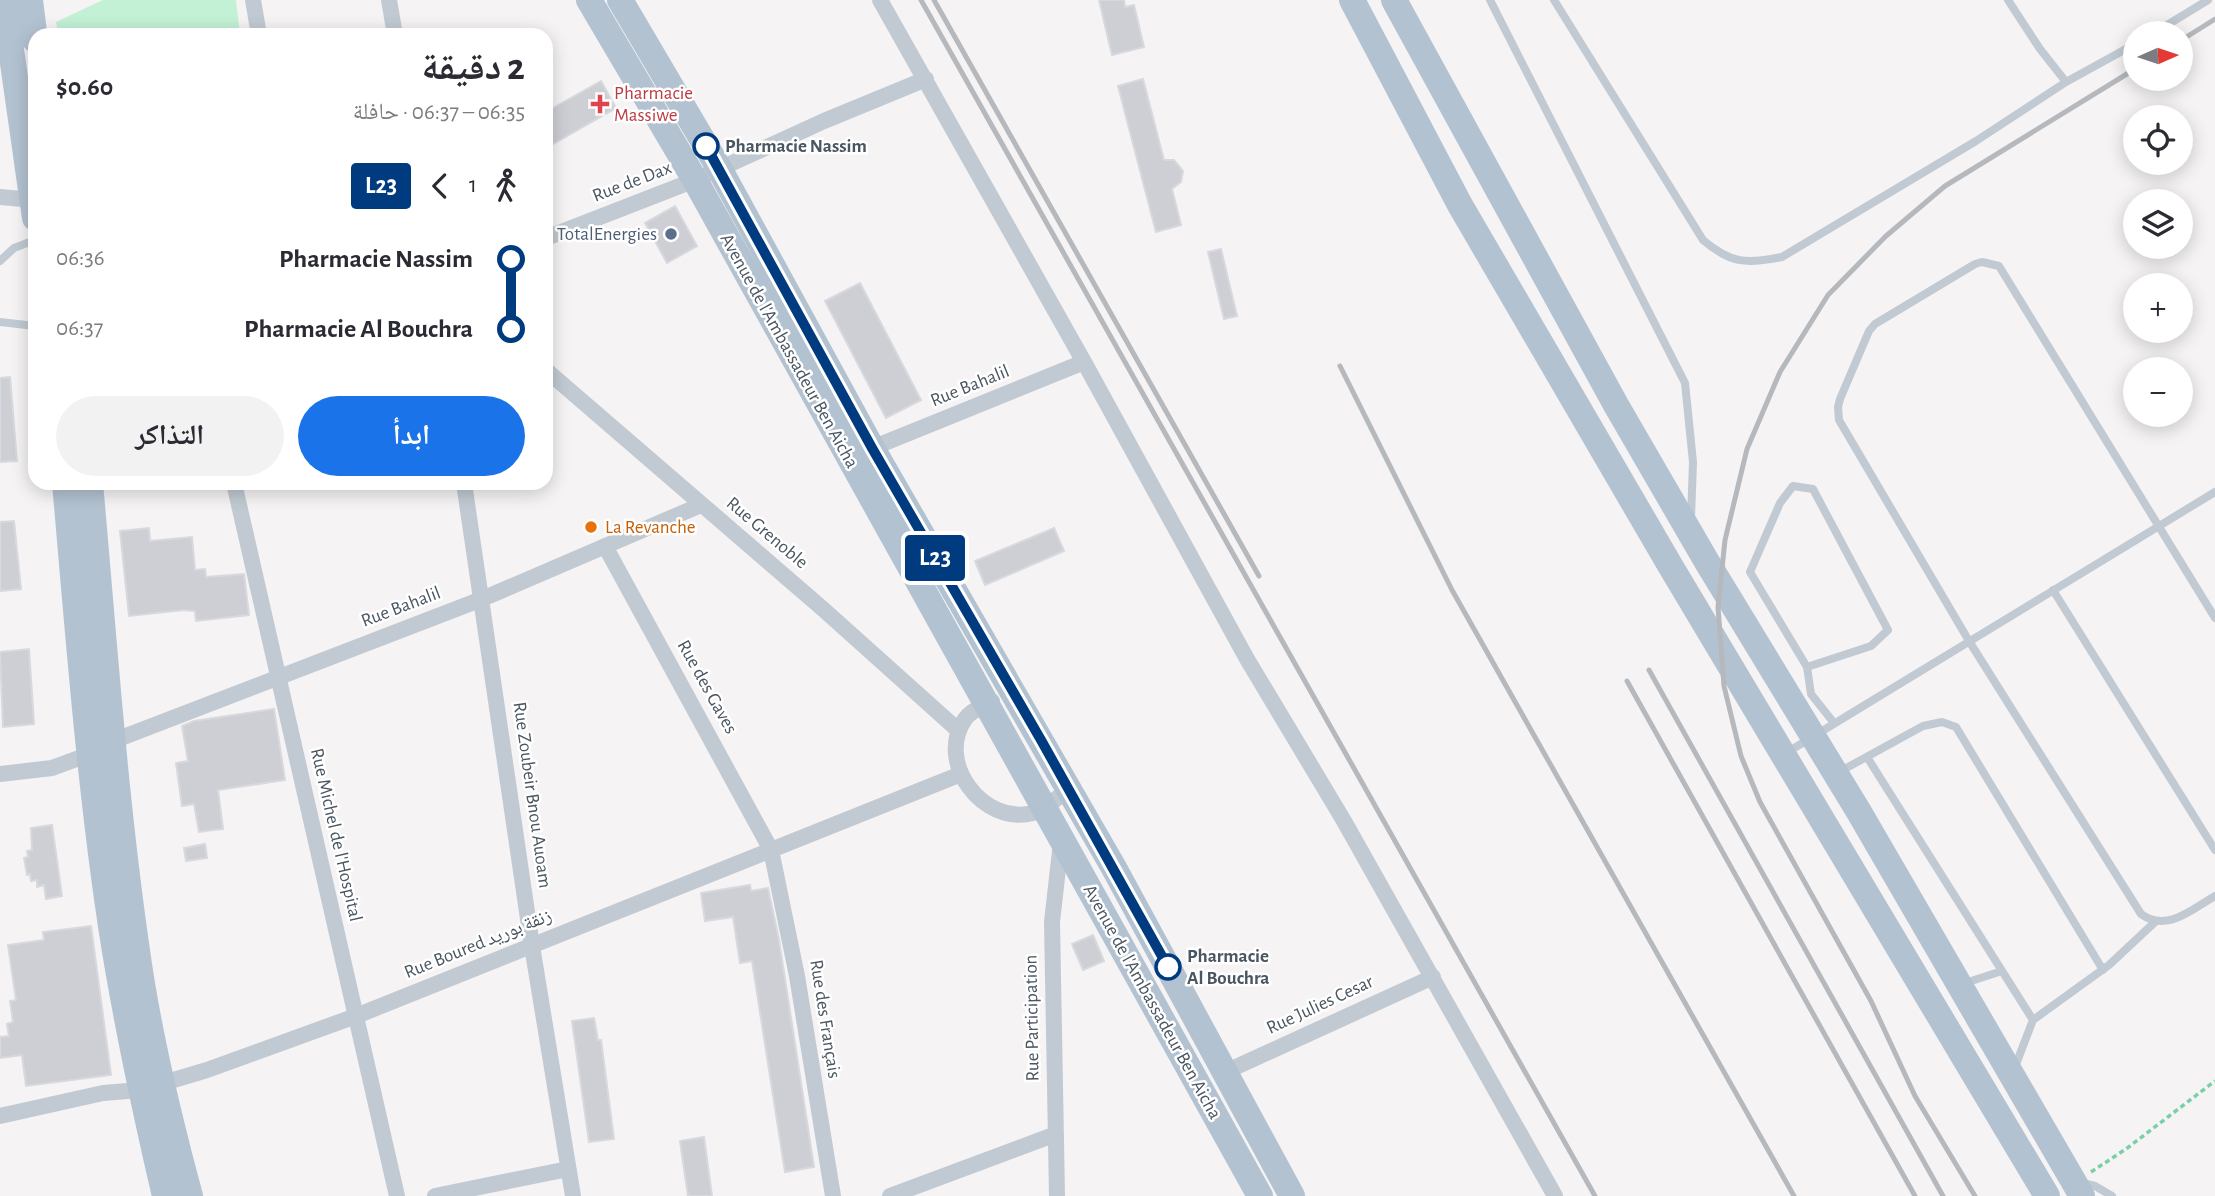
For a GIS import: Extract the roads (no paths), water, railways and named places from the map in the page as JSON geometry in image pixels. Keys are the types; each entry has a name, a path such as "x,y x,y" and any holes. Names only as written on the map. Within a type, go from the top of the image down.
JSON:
{"main road":[{"path":"4,0 28,167"},
{"path":"30,0 34,28"},
{"name":"Avenue de l'Ambassadeur Ben Aicha","path":"589,0 695,180 1260,1196"},
{"name":"Avenue de l'Ambassadeur Ben Aicha","path":"620,0 719,168 872,448 1069,789 1292,1196"},
{"path":"1352,0 1460,205 1699,613 2047,1196"},
{"path":"1394,0 1491,181 1689,532 1725,592 1823,729 1836,774 2078,1189"},
{"path":"66,490 90,754 111,926 151,1087 190,1196"},
{"path":"91,490 120,825 142,985 151,1087 165,1196"},
{"path":"1699,613 1725,592"},
{"path":"1931,1002 1960,985"},
{"path":"1985,1092 2012,1074"}],"street":[{"path":"253,0 258,28"},
{"path":"390,0 394,28"},
{"path":"880,0 1247,659 1433,977 1555,1196"},
{"path":"0,60 8,29"},
{"name":"Rue de Dax","path":"553,236 695,180 824,121 926,79"},
{"path":"0,197 28,207"},
{"name":"Rue Bahalil","path":"872,448 1084,362"},
{"name":"Rue Grenoble","path":"553,376 824,608 959,731"},
{"name":"Rue Michel de l'Hospital","path":"236,490 397,1196"},
{"name":"Rue Zoubeir Bnou Auoam","path":"465,490 573,1196"},
{"name":"Rue Bahalil","path":"113,741 482,598 701,505"},
{"name":"Rue des Gaves","path":"605,546 771,850"},
{"path":"1012,690 966,717 956,745 961,774 971,791 990,807 1014,814 1031,813 1069,789"},
{"path":"0,774 57,767 90,754"},
{"name":"Rue Boured زنقة بوريد","path":"0,1116 103,1093 151,1087 207,1070 356,1016 961,774"},
{"name":"Rue Participation","path":"1057,1196 1052,922 1061,840"},
{"name":"Rue des Français","path":"771,850 797,976 833,1196"},
{"name":"Rue Julies Cesar","path":"1225,1072 1433,977"},
{"path":"890,1196 1056,1134"},
{"path":"435,1196 568,1169"}],"lane":[{"path":"1490,0 1685,383 1693,462 1689,532"},
{"path":"1555,0 1703,240 1720,255 1733,260 1765,261 1782,257 1976,141 2066,82 2123,51"},
{"path":"2008,0 2040,49 2066,82"},
{"path":"2174,21 2208,0"},
{"path":"2,257 28,243"},
{"path":"2215,618 1999,266 1982,262 1975,264 1875,324 1863,340 1840,399 1839,420 1969,641 2141,914 2155,922 2171,921 2215,895"},
{"path":"0,322 28,325"},
{"path":"1807,667 1871,646 1888,630 1814,489 1793,486 1780,503 1751,572 1807,667 1811,694 1823,729"},
{"path":"1784,754 2215,492"},
{"path":"2053,590 2215,850"},
{"path":"1836,774 1923,726 1942,722 1956,727 2103,970"},
{"path":"1867,757 2033,1020"},
{"path":"2012,1074 2033,1020 2103,970 2155,922"},
{"path":"1960,985 2002,971"},
{"path":"2078,1189 2095,1186 2112,1196"}],"railway":[{"path":"921,0 1595,1196"},
{"path":"934,0 1259,576"},
{"path":"2193,33 2215,19"},
{"path":"1975,1196 1915,1096 1871,1001 1760,802 1741,756 1724,686 1718,607 1725,540 1747,449 1780,372 1828,295 1886,236 1945,186 2123,76"},
{"path":"1340,366 1452,590 1794,1196"},
{"path":"1649,670 1943,1196"},
{"path":"1627,681 1915,1196"}],"place":[{"name":"Pharmacie Massiwe","path":"600,104"},
{"name":"Pharmacie Nassim","path":"706,146"},
{"name":"TotalEnergies","path":"671,234"},
{"name":"La Revanche","path":"591,527"},
{"name":"Pharmacie Al Bouchra","path":"1168,967"}]}
